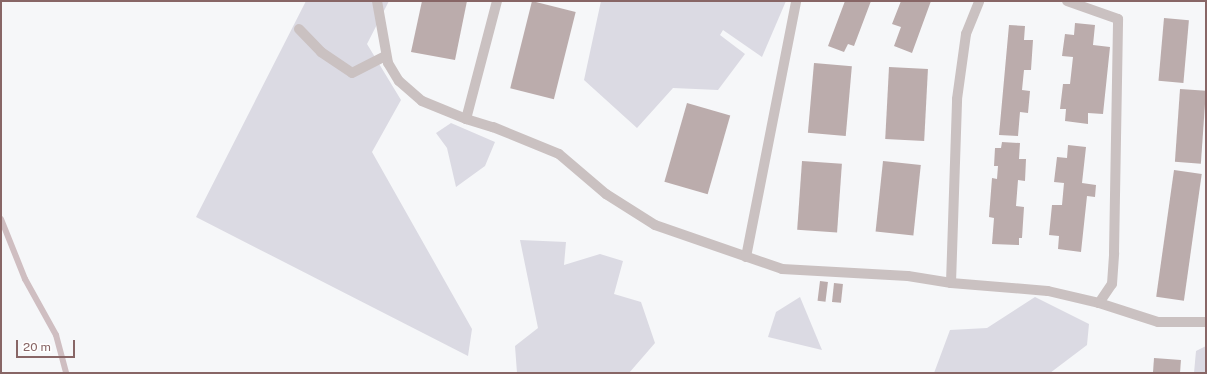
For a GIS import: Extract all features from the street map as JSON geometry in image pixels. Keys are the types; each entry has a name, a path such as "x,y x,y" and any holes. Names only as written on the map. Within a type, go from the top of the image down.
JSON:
{"lane":[{"path":"376,1 386,56 399,81 422,101 466,119 494,127 559,154 606,194 655,225 782,268 908,276 951,283 1048,291 1099,303 1158,322 1206,322"},
{"path":"466,119 497,1"},
{"path":"746,257 796,1"},
{"path":"951,283 957,99 966,34 979,1"},
{"path":"1067,1 1118,19 1114,253 1112,284 1099,303"},
{"path":"299,29 321,52 352,73 386,56"}],"shaded area":[{"path":"306,1 389,1 367,44 401,100 372,152 472,329 468,356 196,217"},
{"path":"601,1 786,1 762,57 723,30 720,35 745,54 718,90 673,88 637,128 584,80"},
{"path":"451,123 495,142 485,166 456,187 447,148 436,133"},
{"path":"520,240 566,242 564,265 600,254 623,261 614,294 641,302 655,343 629,373 517,373 515,346 538,328"},
{"path":"800,297 822,350 768,337 776,312"},
{"path":"1035,297 1089,324 1087,345 1050,373 934,373 950,330 987,328"},
{"path":"1206,346 1206,373 1194,373 1196,351"}],"building":[{"path":"422,1 467,1 455,60 411,52"},
{"path":"532,1 576,12 554,99 510,88"},
{"path":"845,1 871,1 854,46 848,44 844,52 828,46"},
{"path":"901,1 931,1 912,53 894,46 901,27 892,24"},
{"path":"1164,18 1189,20 1183,83 1159,81"},
{"path":"1075,23 1095,25 1093,45 1110,47 1103,114 1088,113 1088,124 1065,121 1066,109 1060,109 1063,84 1070,84 1073,57 1062,56 1065,34 1074,35"},
{"path":"1009,25 1025,26 1024,40 1033,40 1031,70 1024,70 1022,90 1030,91 1028,113 1020,112 1018,136 999,135"},
{"path":"814,63 852,66 846,136 808,133"},
{"path":"889,67 928,69 924,141 885,139"},
{"path":"1180,89 1206,91 1201,164 1175,162"},
{"path":"687,103 730,115 708,194 664,182"},
{"path":"1002,142 1020,143 1019,159 1026,159 1025,181 1018,180 1016,206 1024,207 1022,238 1019,238 1019,245 992,244 994,218 989,217 992,178 997,179 998,166 994,166 995,148 1001,148"},
{"path":"1068,145 1086,147 1082,183 1096,185 1095,197 1087,196 1081,252 1058,249 1059,236 1049,235 1052,205 1062,205 1064,183 1054,182 1057,157 1067,158"},
{"path":"802,161 842,164 837,233 797,230"},
{"path":"883,161 921,165 913,236 876,232"},
{"path":"1174,170 1202,174 1184,301 1156,297"},
{"path":"820,281 828,282 826,302 818,301"},
{"path":"834,283 843,284 841,303 832,302"},
{"path":"1154,358 1181,360 1180,373 1153,373"}],"waterway":[{"path":"1,219 25,279 56,335 66,373"}]}
